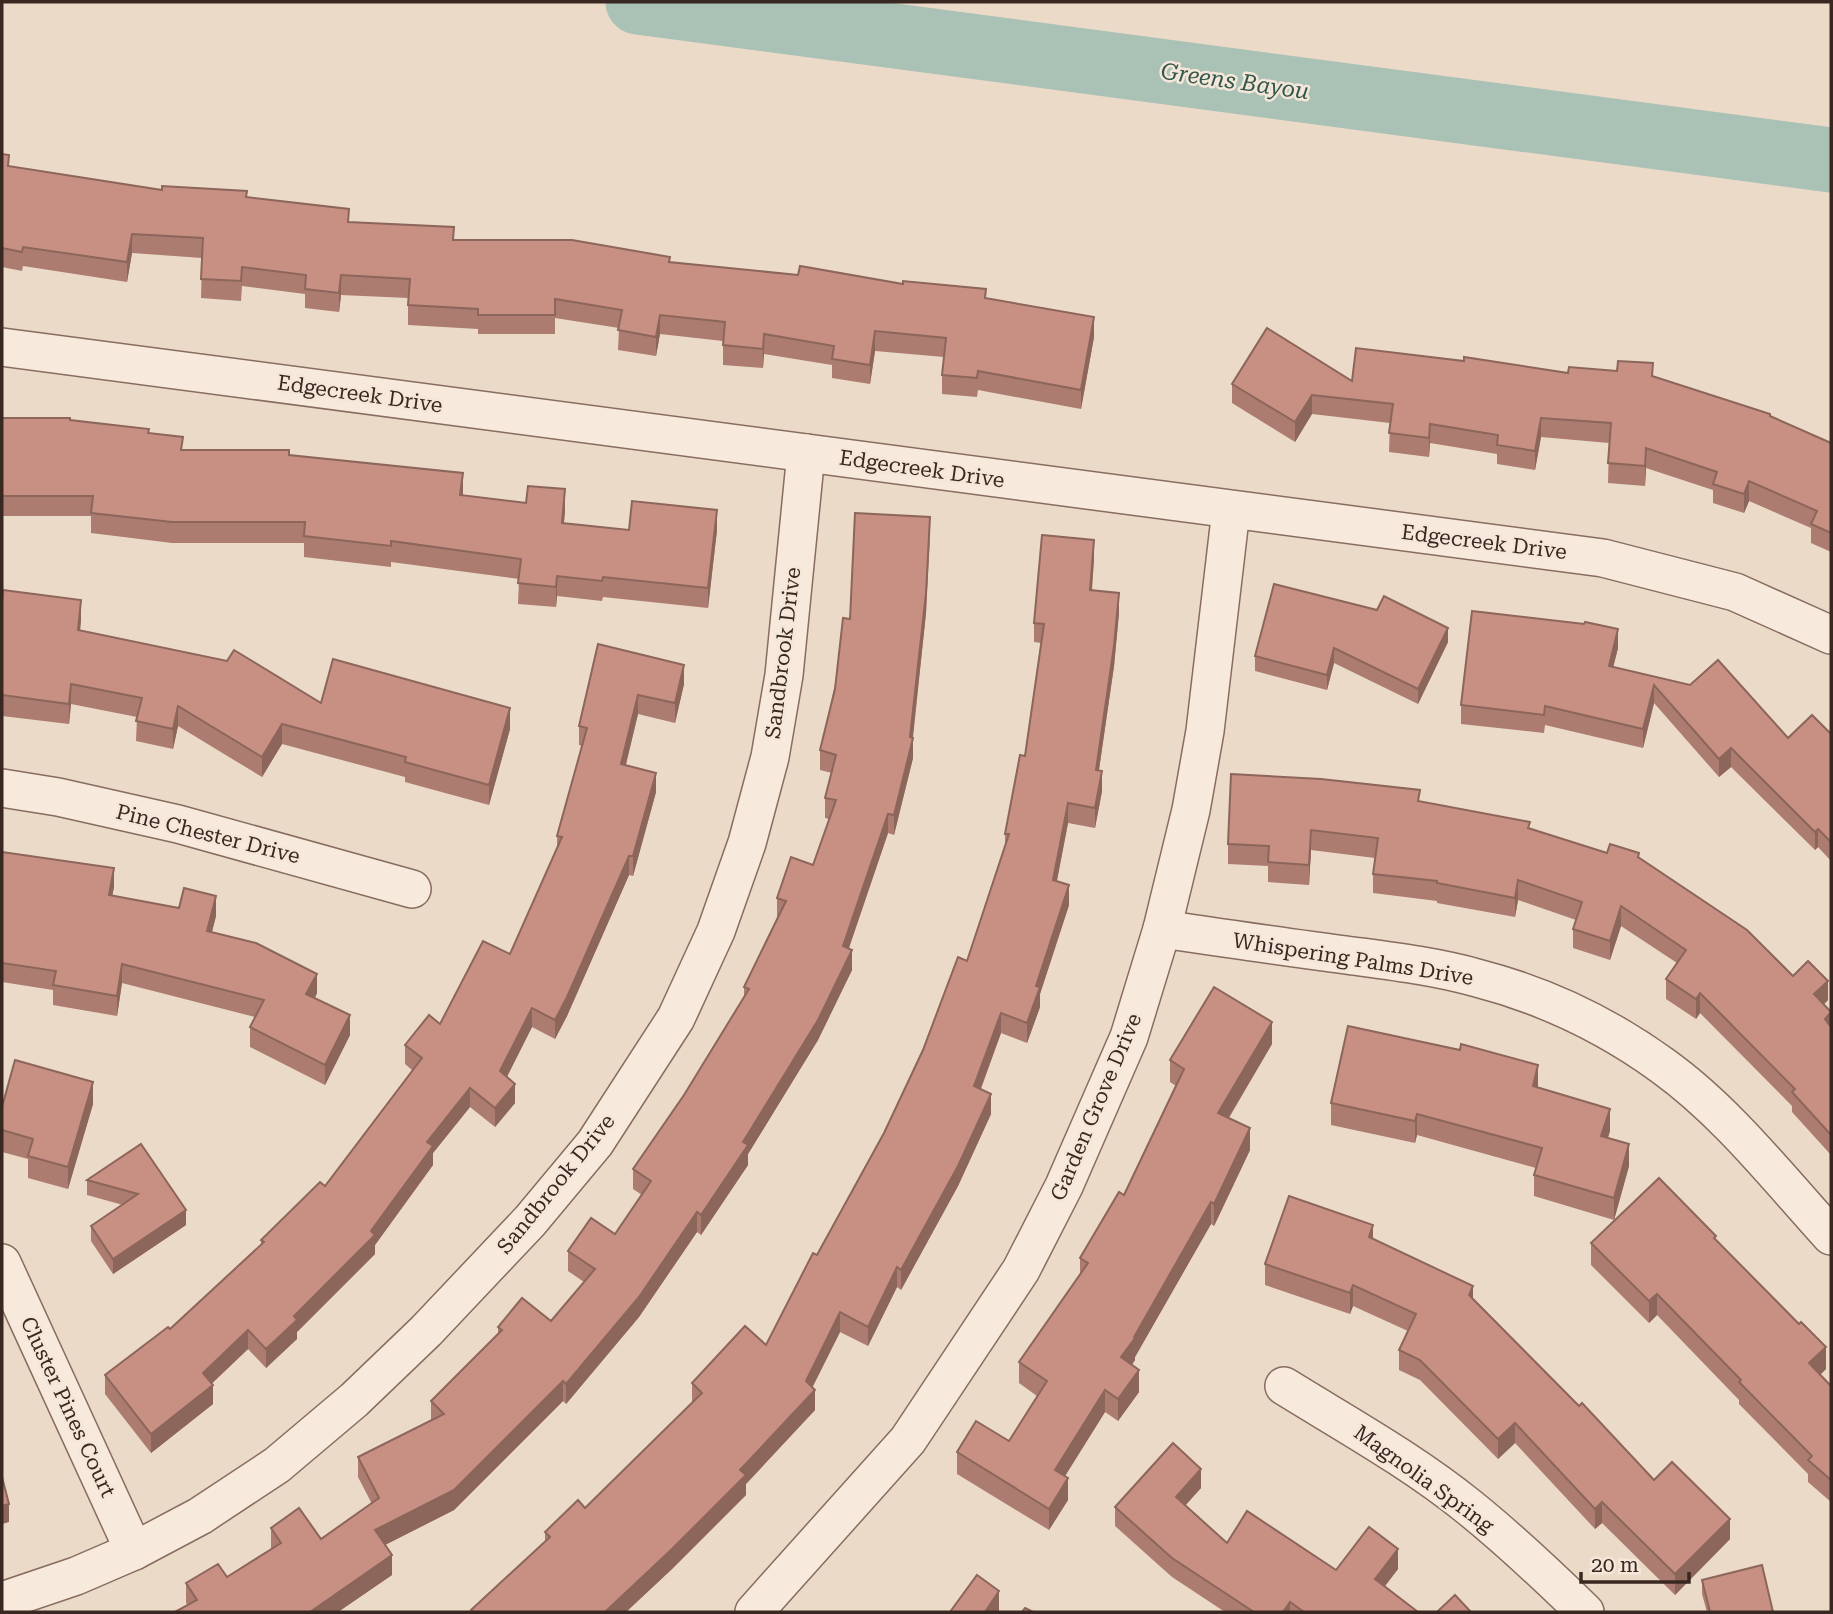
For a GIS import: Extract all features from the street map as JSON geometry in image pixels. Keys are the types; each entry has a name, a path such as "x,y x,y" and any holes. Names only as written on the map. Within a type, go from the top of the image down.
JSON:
{"street":[{"name":"Edgecreek Drive","path":"2,347 1603,558 1735,592 1831,635"},
{"name":"Sandbrook Drive","path":"2,1601 76,1577 134,1551 200,1516 277,1465 354,1400 426,1331 530,1221 595,1143 676,1018 716,931 747,843 770,757 784,675 806,453"},
{"name":"Garden Grove Drive","path":"769,1607 908,1440 1021,1270 1064,1186 1129,1037 1161,929 1191,810 1205,731 1231,510"},
{"name":"Pine Chester Drive","path":"2,788 58,797 178,824 412,889"},
{"name":"Whispering Palms Drive","path":"1161,929 1429,967 1526,993 1574,1013 1620,1037 1664,1067 1706,1101 1831,1236"},
{"name":"Cluster Pines Court","path":"2,1263 134,1551"},
{"name":"Magnolia Spring","path":"1284,1387 1396,1455 1469,1507 1585,1612"}],"building":[{"path":"2,154 9,155 8,166 162,190 162,186 247,191 246,197 349,209 348,222 454,227 453,240 572,240 670,257 669,262 798,275 800,266 903,284 903,281 986,289 985,298 1094,317 1081,390 978,371 977,378 942,375 946,338 875,331 870,365 832,359 834,346 764,334 763,349 723,345 725,322 660,315 656,337 618,330 622,310 555,299 555,315 478,315 478,309 408,305 410,279 341,275 339,293 305,289 306,275 242,267 241,281 201,279 203,238 132,234 127,262 23,247 22,252 2,248"},
{"path":"1267,328 1352,381 1356,348 1464,361 1464,357 1568,373 1569,367 1617,371 1618,361 1653,363 1652,376 1770,414 1831,443 1831,533 1811,524 1817,511 1749,481 1744,494 1713,484 1717,472 1646,448 1645,466 1608,463 1611,423 1541,418 1535,451 1497,445 1498,435 1430,424 1429,438 1389,433 1393,404 1312,395 1295,422 1232,384"},
{"path":"2,418 70,418 149,429 148,433 183,437 181,450 289,450 289,455 463,473 460,495 526,503 528,486 565,489 562,523 629,530 632,501 717,510 708,588 603,577 602,581 557,576 556,587 518,583 521,559 391,541 391,546 304,536 305,522 172,522 91,513 93,496 2,496"},
{"path":"855,513 930,517 926,593 910,737 913,738 894,815 888,814 843,946 852,950 818,1020 743,1142 748,1145 701,1215 697,1212 639,1297 566,1384 563,1381 454,1490 375,1530 392,1555 310,1612 175,1612 197,1600 186,1583 218,1564 227,1577 281,1543 271,1528 299,1508 321,1539 379,1498 358,1457 444,1414 431,1401 502,1330 498,1327 522,1298 551,1321 595,1269 568,1251 591,1218 615,1234 651,1181 633,1169 684,1095 749,989 744,987 786,901 777,898 791,857 813,865 836,800 825,798 836,755 820,750 835,689 843,618 850,619"},
{"path":"1042,535 1094,540 1090,590 1119,593 1096,770 1102,771 1095,808 1068,803 1053,880 1069,885 1036,986 1040,987 1027,1023 1001,1013 974,1086 991,1094 958,1166 901,1270 897,1267 868,1327 840,1312 806,1381 815,1390 740,1470 746,1475 605,1612 473,1612 471,1610 550,1537 545,1532 578,1500 585,1508 702,1393 692,1383 745,1326 766,1345 813,1253 817,1255 884,1133 923,1050 958,957 967,961 1009,834 1005,834 1020,755 1025,756 1044,624 1034,623"},
{"path":"1274,584 1377,610 1384,596 1448,628 1418,689 1334,648 1327,675 1255,656"},
{"path":"3,590 81,600 78,630 227,661 234,650 321,703 333,659 510,708 489,785 405,762 406,757 282,724 262,757 178,706 173,729 136,721 142,698 71,684 69,704 2,695"},
{"path":"1472,611 1585,622 1618,629 1609,666 1690,685 1718,660 1788,738 1812,715 1831,734 1831,842 1818,829 1815,832 1731,748 1719,759 1654,685 1643,729 1545,706 1544,715 1461,705"},
{"path":"598,644 684,665 675,703 638,695 621,764 656,773 633,856 629,856 555,1020 532,1008 500,1071 515,1084 495,1108 470,1088 427,1142 433,1146 371,1231 375,1235 294,1316 297,1320 266,1349 248,1330 203,1373 213,1385 151,1434 105,1375 168,1327 170,1329 264,1242 261,1240 320,1182 325,1186 422,1058 405,1045 429,1015 440,1024 483,941 510,954 562,837 557,836 587,728 579,726"},
{"path":"1231,774 1321,779 1420,790 1418,801 1530,822 1528,828 1607,853 1610,844 1639,853 1638,857 1747,930 1793,976 1808,961 1828,981 1814,994 1831,1012 1825,1019 1831,1027 1831,1135 1792,1092 1795,1089 1700,993 1696,999 1666,979 1686,950 1621,906 1610,941 1573,929 1582,902 1518,880 1515,898 1437,881 1373,874 1378,838 1311,830 1309,865 1268,862 1269,846 1228,844"},
{"path":"2,852 114,868 109,895 179,908 184,888 216,896 207,931 256,943 317,974 306,994 350,1015 325,1065 250,1027 264,1000 122,964 117,996 53,985 56,971 2,963"},
{"path":"1214,987 1272,1022 1218,1113 1250,1128 1214,1204 1211,1202 1135,1338 1121,1357 1139,1370 1118,1399 1105,1390 1055,1470 1068,1478 1049,1509 957,1452 976,1421 1009,1441 1047,1381 1019,1362 1088,1263 1080,1258 1119,1192 1124,1195 1184,1069 1170,1060"},
{"path":"1348,1026 1460,1050 1461,1044 1538,1065 1533,1086 1610,1109 1601,1136 1629,1144 1614,1198 1534,1175 1542,1148 1417,1114 1415,1121 1331,1103"},
{"path":"15,1060 93,1082 68,1167 28,1156 33,1139 2,1130 2,1107"},
{"path":"141,1144 186,1210 113,1259 91,1226 138,1194 87,1180"},
{"path":"1659,1178 1716,1236 1714,1238 1799,1324 1801,1322 1826,1347 1809,1363 1831,1386 1831,1480 1808,1460 1812,1456 1657,1294 1649,1301 1591,1243"},
{"path":"1289,1196 1373,1225 1369,1237 1473,1286 1469,1295 1579,1406 1582,1403 1654,1480 1672,1462 1730,1519 1675,1574 1602,1502 1595,1509 1515,1423 1498,1439 1420,1360 1399,1350 1416,1314 1353,1285 1350,1293 1265,1264"},
{"path":"1173,1443 1201,1469 1176,1497 1227,1543 1247,1511 1336,1570 1369,1527 1398,1549 1375,1579 1418,1612 1304,1612 1290,1602 1283,1612 1254,1612 1172,1558 1115,1507"},
{"path":"2,1477 9,1504 2,1506"},
{"path":"1762,1565 1773,1612 1710,1612 1702,1580"},
{"path":"977,1575 999,1591 985,1612 950,1612"},
{"path":"1455,1595 1471,1612 1437,1612"}],"waterway":[{"name":"Greens Bayou","path":"638,2 1831,160"}]}
